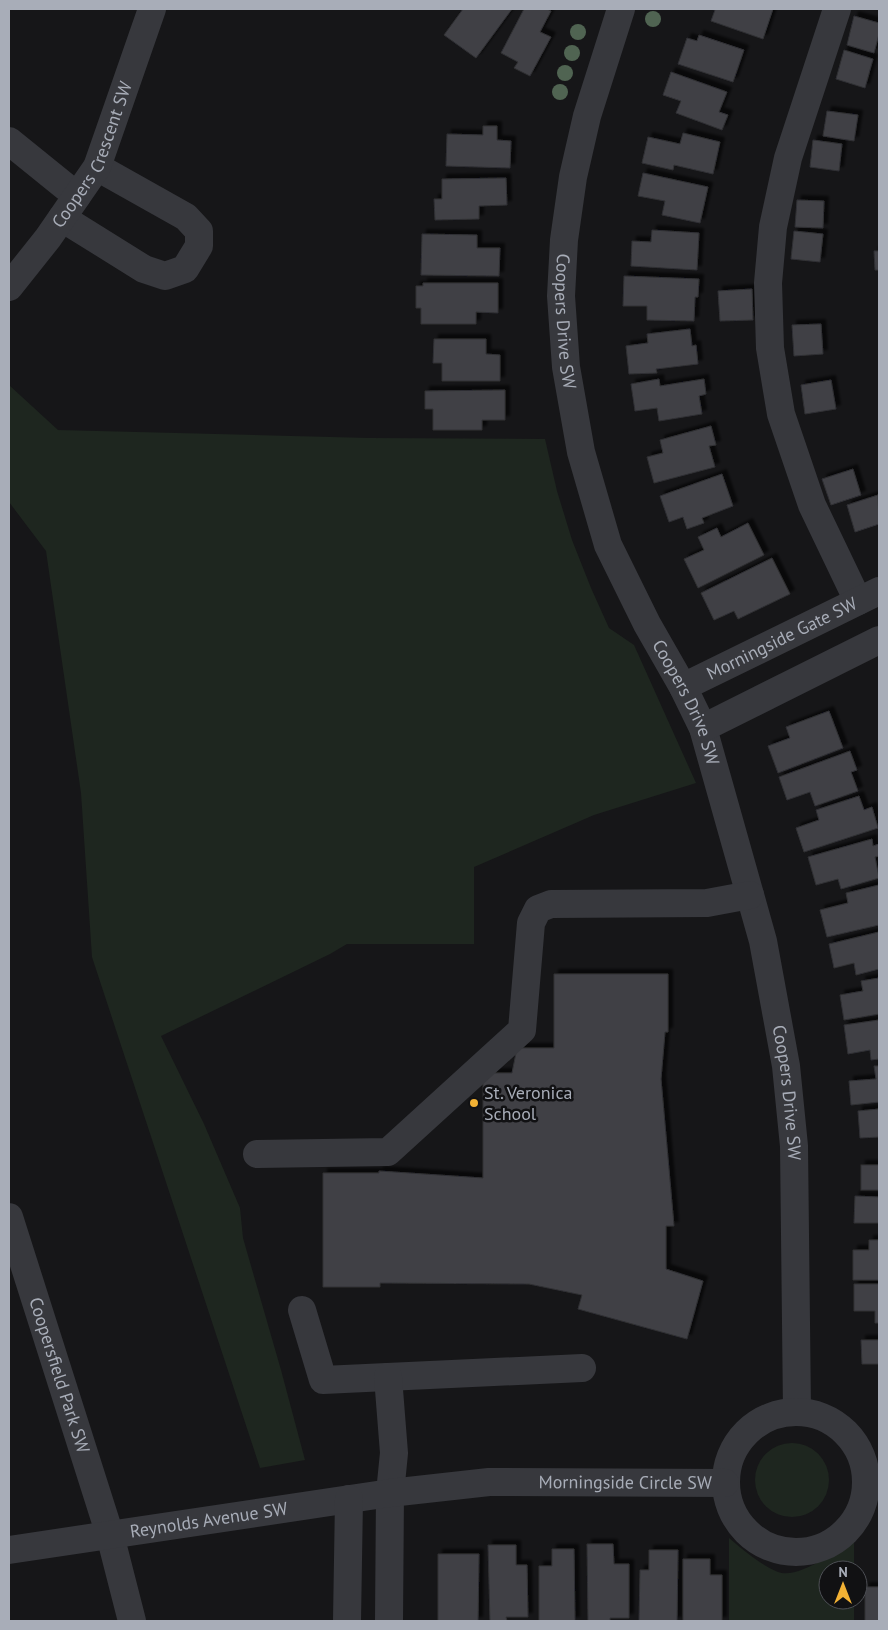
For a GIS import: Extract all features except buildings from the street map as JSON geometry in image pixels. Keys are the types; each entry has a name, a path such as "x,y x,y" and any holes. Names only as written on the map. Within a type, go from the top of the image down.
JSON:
{"street":[{"name":"Coopers Crescent SW","path":"9,287 62,218 97,167 152,9"},
{"name":"Coopers Drive SW","path":"621,9 587,116 573,177 564,240 561,296 566,367 582,452 608,545 647,624 683,687 703,728 763,942 786,1066 794,1146 797,1412"},
{"path":"837,9 788,158 773,228 768,283 770,348 781,414 812,506 868,596"},
{"path":"9,141 77,196"},
{"path":"62,218 144,269 165,276 186,268 199,246 198,230 186,217 97,167"},
{"name":"Morningside Gate SW","path":"683,687 868,596"},
{"path":"703,728 879,640"},
{"path":"257,1154 388,1152 522,1030 531,923 538,909 551,904 707,903 750,895"},
{"name":"Coopersfield Park SW","path":"9,1217 110,1535 132,1621"},
{"path":"302,1310 323,1380 582,1368"},
{"path":"388,1377 399,1491 389,1621"},
{"name":"Morningside Circle SW","path":"399,1491 489,1482 725,1482 728,1464 735,1447 746,1432 761,1420 778,1414 797,1412 818,1415 838,1426 854,1442 873,1484"},
{"path":"725,1482 730,1507 743,1528 763,1544 787,1551 810,1550 832,1542 850,1527 873,1484"},
{"name":"Reynolds Avenue SW","path":"9,1550 399,1491"},
{"path":"347,1621 349,1499"}],"shaded area":[{"path":"9,385 58,430 369,438 545,439 557,491 572,540 591,588 609,628 634,645 696,783 594,815 474,867 474,944 347,944 161,1036 204,1124 240,1208 243,1238 305,1460 260,1468 92,957 81,793 46,551 9,502"},
{"path":"785,1443 799,1443 813,1449 823,1459 829,1473 827,1494 813,1511 799,1517 785,1517 771,1511 761,1501 755,1487 755,1473 761,1459 771,1449"},
{"path":"729,1538 746,1552 778,1572 796,1572 818,1561 818,1610 854,1610 854,1621 729,1621"},
{"path":"854,1538 854,1560 820,1560 838,1550"}],"place":[{"name":"St. Veronica School","path":"474,1103"}]}
